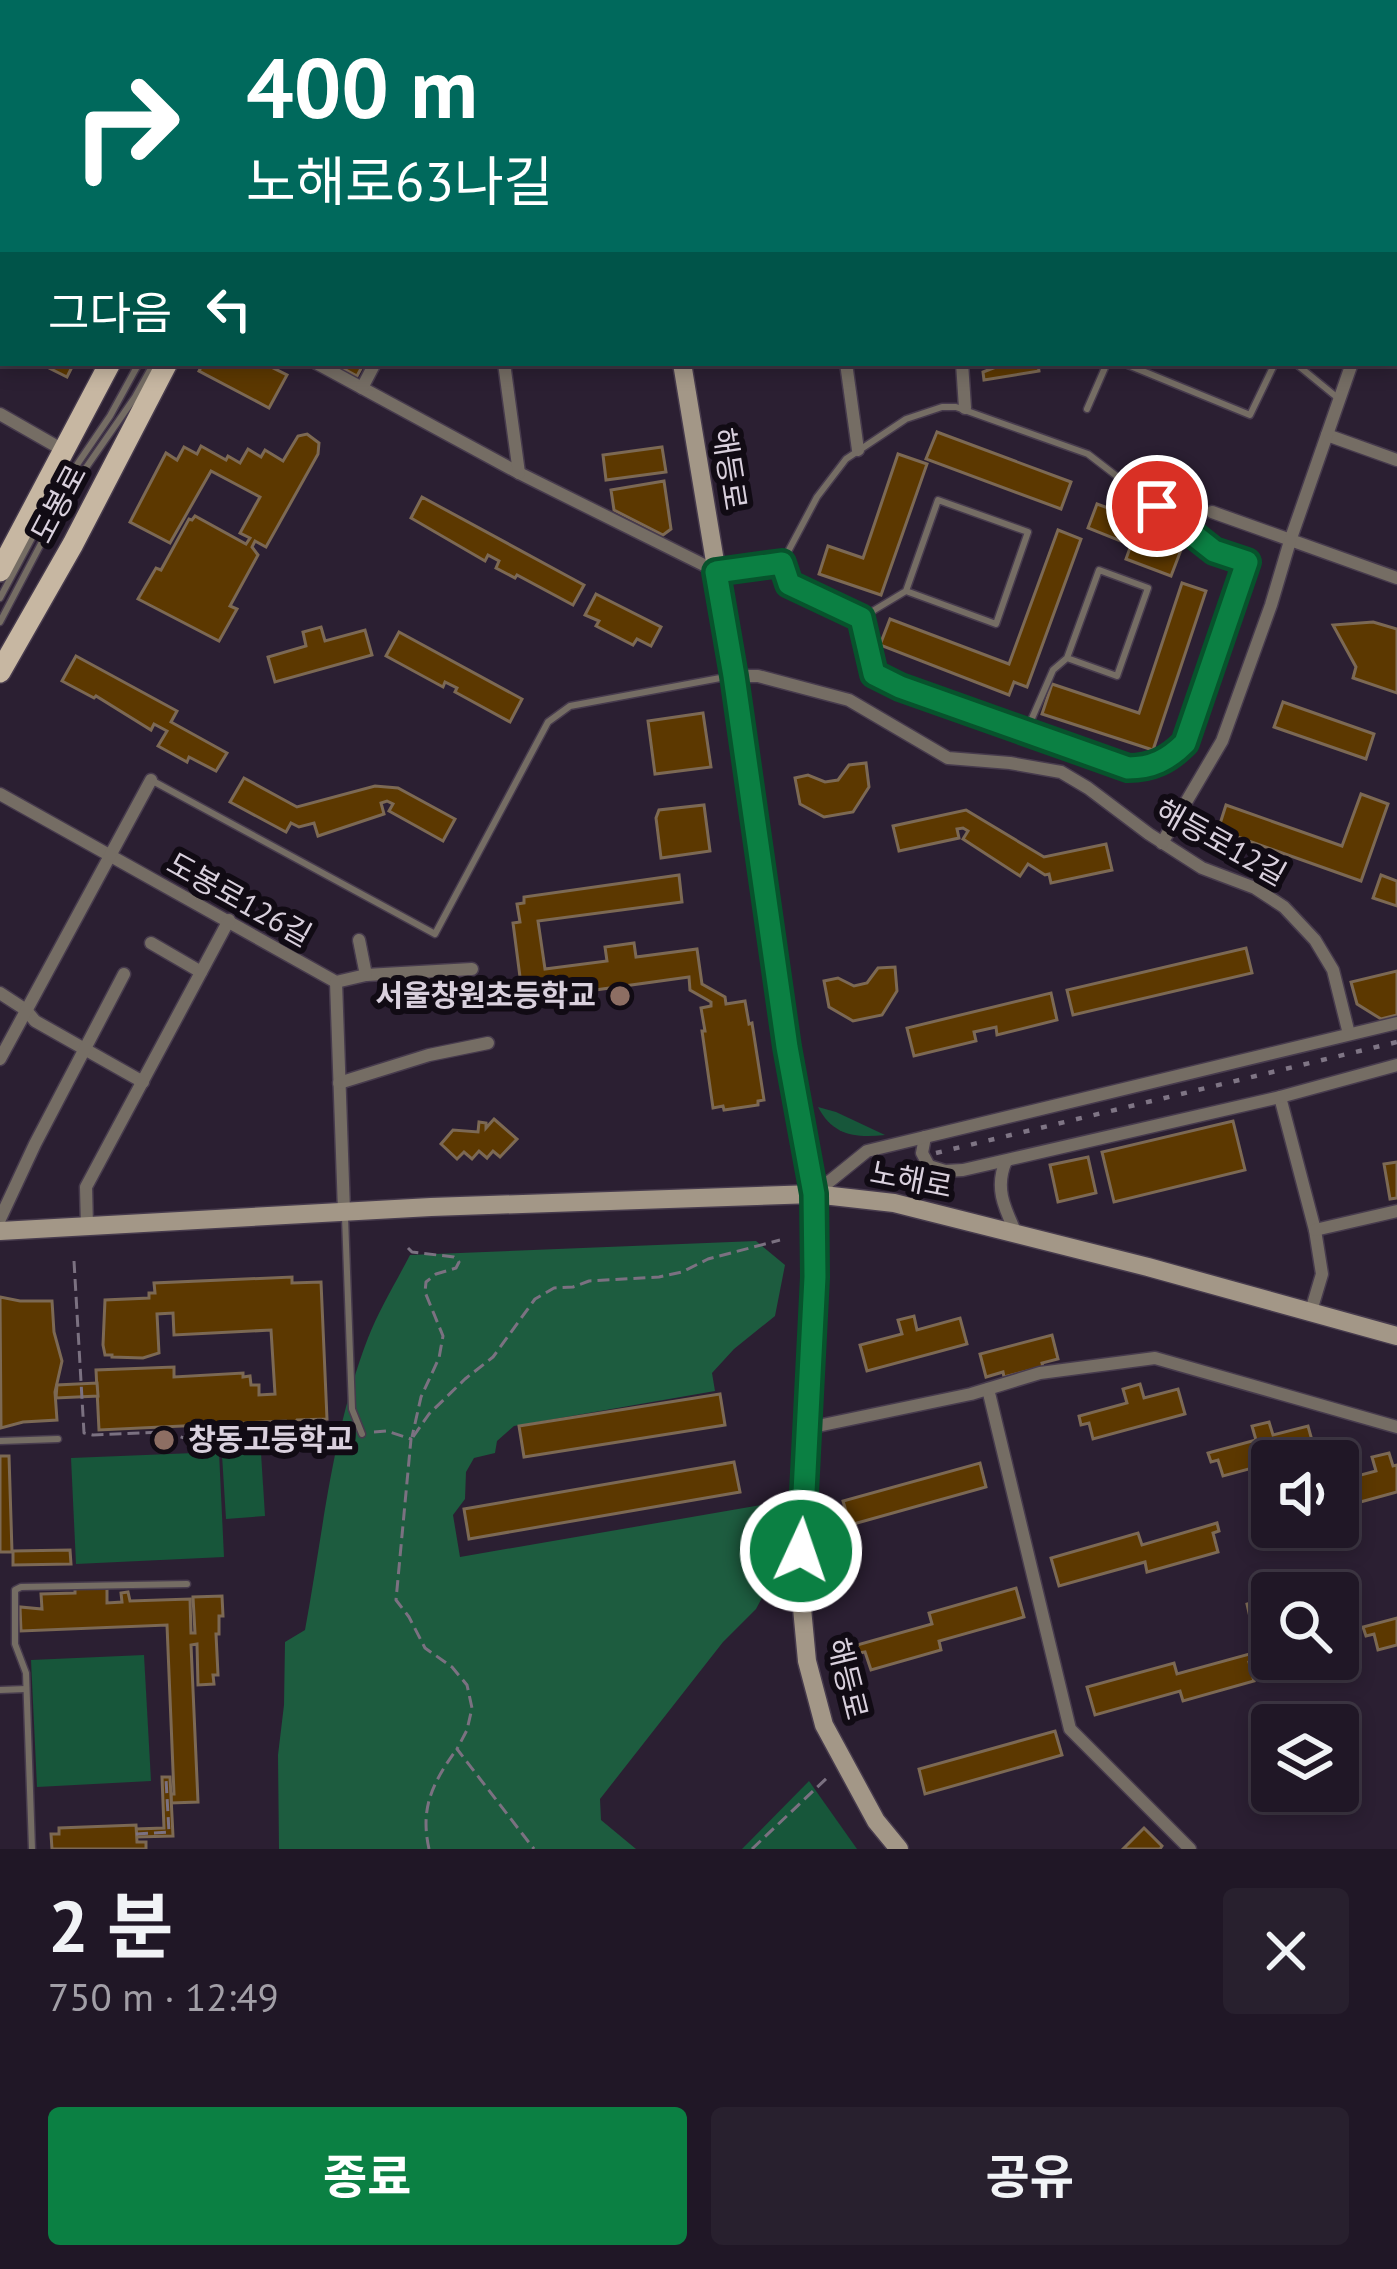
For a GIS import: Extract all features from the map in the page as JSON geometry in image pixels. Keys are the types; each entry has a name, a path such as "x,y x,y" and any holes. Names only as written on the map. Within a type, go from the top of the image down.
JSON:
{"main road":[{"name":"도봉로","path":"0,571 108,366"},
{"name":"도봉로","path":"0,672 165,366"},
{"name":"해등로","path":"682,366 734,676 787,1047 814,1194 815,1277 800,1587 807,1661 824,1725 875,1821 899,1849"},
{"name":"노해로","path":"0,1231 344,1211 814,1194 894,1203 1397,1336"}],"street":[{"path":"322,366 716,572"},
{"path":"362,388 373,366"},
{"path":"504,366 518,472"},
{"path":"846,366 858,450"},
{"path":"962,366 965,408"},
{"path":"1162,842 1222,741 1351,366"},
{"name":"도봉로","path":"0,414 63,450"},
{"path":"1327,435 1397,460"},
{"path":"1212,512 1397,578"},
{"name":"해등로12길","path":"734,676 758,676 849,700 948,758 1061,772 1202,868 1271,897 1299,921 1333,970 1349,1034"},
{"path":"0,1059 151,780"},
{"name":"도봉로126길","path":"0,794 336,982"},
{"path":"87,1226 84,1191 229,920"},
{"path":"359,940 366,975"},
{"path":"151,943 201,973"},
{"path":"344,1211 336,982 366,975 472,969"},
{"path":"0,1219 124,974"},
{"path":"0,993 35,1022 143,1082"},
{"path":"814,1194 867,1151 1397,1023"},
{"path":"340,1083 429,1055 488,1043"},
{"path":"925,1137 922,1153 929,1166 963,1170 1397,1065"},
{"path":"1280,1097 1322,1274 1311,1311"},
{"path":"1006,1161 1001,1197 1017,1234"},
{"path":"1315,1230 1397,1210"},
{"path":"808,1428 988,1389 1040,1372 1156,1358 1397,1427"},
{"path":"988,1389 1070,1730 1190,1849"}],"lane":[{"path":"0,598 49,506 137,366"},
{"path":"0,622 65,498 152,366"},
{"path":"1087,409 1106,366"},
{"path":"1130,366 1250,415 1274,366"},
{"path":"1299,366 1339,399"},
{"path":"942,407 965,408 1088,454 1214,551 1247,562 1185,743 1172,756 1145,768 1128,768 874,674 861,618 789,584 782,563 845,459 906,419 942,407"},
{"path":"861,618 906,591 938,500 1028,532 996,624 906,591"},
{"path":"716,572 782,563"},
{"path":"1026,732 1053,670 1067,658 1099,570 1148,588 1117,676 1067,658"},
{"path":"151,780 435,934 548,722 570,706 734,676"},
{"path":"344,1211 352,1409 362,1434"},
{"path":"0,1442 58,1439"},
{"path":"32,1849 26,1669 15,1640 16,1589 187,1584"},
{"path":"0,1690 27,1689"}],"path":[{"path":"412,1439 429,1414 493,1357 535,1299 554,1288 682,1272 708,1259 780,1240"},
{"path":"408,1248 459,1262 456,1268 436,1274 425,1292 443,1336 439,1358 421,1396 412,1439 396,1600 425,1648 467,1684 472,1708 467,1730 438,1776 423,1822 430,1849"},
{"path":"74,1261 84,1433 172,1433 190,1440 314,1433"},
{"path":"362,1434 387,1431 412,1439"},
{"path":"457,1749 535,1849"},
{"path":"752,1849 843,1761"},
{"path":"136,1834 169,1832 166,1779"}],"green space":[{"path":"818,1107 885,1135 846,1133 831,1124"},
{"path":"756,1241 785,1265 775,1316 712,1373 715,1391 514,1426 497,1441 495,1453 474,1458 466,1472 465,1499 453,1515 460,1557 773,1503 770,1558 756,1609 723,1642 600,1799 601,1820 636,1849 279,1849 278,1755 285,1642 305,1630 330,1482 356,1373 372,1328 410,1255"},
{"path":"219,1452 224,1557 76,1564 71,1458"},
{"path":"261,1453 265,1516 226,1519 222,1455"},
{"path":"144,1655 151,1781 37,1787 31,1660"},
{"path":"809,1781 857,1849 742,1849"}],"building":[{"path":"45,366 72,366 67,377"},
{"path":"202,366 269,366 287,375 269,408 199,371"},
{"path":"339,366 362,366 357,376"},
{"path":"1038,366 1039,371 984,380 983,372"},
{"path":"937,432 1071,482 1061,509 926,459"},
{"path":"307,434 319,443 318,454 266,547 255,541 252,547 258,555 230,606 237,609 219,641 138,599 156,568 161,570 189,519 195,516 246,544 250,538 240,533 260,497 211,471 170,543 130,522 166,453 177,460 184,447 197,454 201,446 240,463 248,449 261,457 265,450 283,461 298,436"},
{"path":"662,447 666,472 606,480 603,455"},
{"path":"898,454 927,464 881,595 819,574 828,546 863,558"},
{"path":"664,481 671,529 663,535 614,510 611,490"},
{"path":"422,497 584,585 573,605 496,568 499,561 488,555 485,561 411,518"},
{"path":"1097,504 1141,520 1136,534 1181,550 1171,576 1126,559 1131,545 1088,528"},
{"path":"1058,530 1081,539 1027,687 1014,682 1009,695 880,645 890,619 1009,664"},
{"path":"1182,583 1206,591 1153,750 1042,714 1052,684 1139,713"},
{"path":"596,594 661,627 651,646 637,639 633,645 596,626 599,621 585,615"},
{"path":"1373,622 1397,629 1397,693 1353,678 1356,667 1333,625"},
{"path":"321,627 325,641 365,630 372,655 275,682 268,657 306,646 303,632"},
{"path":"399,632 522,699 510,722 455,692 457,688 445,682 443,687 386,656"},
{"path":"76,656 177,711 171,722 227,753 216,771 158,746 167,731 154,724 151,730 62,681"},
{"path":"1283,702 1374,734 1366,759 1274,727"},
{"path":"703,713 711,767 655,774 648,721"},
{"path":"866,763 869,787 853,812 824,817 800,804 795,778 808,775 825,782 838,780 849,765"},
{"path":"244,778 297,807 375,786 398,788 455,819 443,841 389,811 393,804 387,801 381,803 384,814 318,836 314,823 299,827 291,823 286,832 230,802"},
{"path":"1361,794 1388,804 1361,881 1218,830 1226,805 1342,846"},
{"path":"704,805 710,851 661,858 659,810"},
{"path":"966,810 1044,857 1106,844 1112,870 1051,883 1049,874 1028,864 1020,876 963,839 968,831 963,828 957,829 959,838 899,851 893,826"},
{"path":"679,875 682,902 538,921 545,969 607,961 605,947 634,943 636,957 697,949 702,984 725,997 726,1004 745,1001 764,1100 758,1105 713,1108 701,1008 711,1002 690,990 689,977 523,1000 513,923 520,922 517,904 524,903 524,897"},
{"path":"1381,875 1397,881 1397,906 1373,898"},
{"path":"1246,948 1252,973 1073,1015 1067,990"},
{"path":"895,967 897,991 882,1015 853,1021 829,1007 824,981 838,978 854,986 867,983 878,968"},
{"path":"1397,971 1397,1015 1381,1019 1357,1004 1351,982"},
{"path":"1051,993 1057,1020 997,1035 996,1027 974,1032 976,1041 914,1056 907,1028"},
{"path":"494,1119 517,1139 500,1157 493,1151 487,1158 479,1151 472,1159 464,1152 457,1159 441,1144 453,1130 478,1132 479,1122 486,1123 486,1128"},
{"path":"1233,1121 1245,1170 1114,1202 1102,1152"},
{"path":"1088,1157 1096,1193 1058,1202 1050,1165"},
{"path":"1397,1162 1397,1198 1390,1199 1384,1164"},
{"path":"292,1277 292,1283 321,1282 327,1419 297,1420 293,1426 286,1421 99,1430 96,1370 174,1367 174,1377 243,1373 243,1377 250,1376 251,1385 259,1385 259,1395 275,1394 271,1330 174,1335 173,1313 157,1314 159,1353 143,1358 112,1357 105,1355 103,1345 105,1300 149,1298 149,1293 155,1293 154,1283"},
{"path":"0,1297 52,1301 62,1361 55,1392 57,1420 1,1428"},
{"path":"914,1316 917,1330 960,1318 967,1344 867,1371 860,1345 902,1334 898,1320"},
{"path":"1052,1335 1058,1359 1004,1377 1003,1372 986,1377 980,1354"},
{"path":"97,1383 98,1396 56,1398 57,1385"},
{"path":"1140,1384 1144,1398 1178,1389 1185,1414 1093,1439 1089,1423 1081,1425 1079,1416 1127,1403 1123,1389"},
{"path":"720,1394 725,1425 524,1457 519,1426"},
{"path":"1269,1422 1273,1435 1308,1426 1312,1440 1256,1440 1252,1426"},
{"path":"1251,1441 1251,1468 1223,1476 1218,1460 1211,1462 1208,1453"},
{"path":"1389,1453 1393,1466 1397,1465 1397,1492 1359,1502 1359,1475 1376,1471 1372,1457"},
{"path":"0,1456 9,1456 12,1552 0,1552"},
{"path":"734,1462 740,1492 469,1539 464,1509"},
{"path":"980,1463 986,1487 850,1525 843,1501"},
{"path":"1217,1523 1219,1531 1213,1533 1218,1552 1147,1572 1145,1562 1059,1586 1051,1558 1138,1533 1142,1545"},
{"path":"70,1550 71,1564 13,1565 13,1551"},
{"path":"107,1587 107,1603 122,1602 121,1593 128,1592 130,1601 190,1599 191,1633 195,1633 193,1597 222,1596 214,1684 198,1685 197,1644 191,1645 198,1802 171,1803 167,1625 21,1631 20,1607 42,1609 41,1594"},
{"path":"1016,1588 1024,1617 939,1641 941,1650 871,1670 865,1652 859,1653 857,1645 932,1624 929,1613"},
{"path":"1397,1618 1397,1645 1378,1650 1374,1634 1366,1636 1363,1627"},
{"path":"1251,1654 1254,1681 1183,1701 1180,1691 1095,1715 1087,1687 1174,1663 1177,1674"},
{"path":"1055,1731 1062,1755 925,1794 919,1769"},
{"path":"162,1777 170,1777 173,1836 136,1837 136,1829 164,1828"},
{"path":"136,1825 137,1842 146,1842 146,1849 52,1849 51,1834 59,1834 59,1828"},
{"path":"1144,1828 1160,1849 1123,1849"}],"railway":[{"path":"936,1153 1397,1042"}],"place":[{"name":"서울창원초등학교","path":"620,996"},
{"name":"창동고등학교","path":"164,1440"}],"route":[{"path":"801,1551 815,1277 814,1194 787,1047 716,572 782,563 789,584 861,618 874,674 1128,768 1145,768 1172,756 1185,743 1247,562 1214,551 1157,506"}]}
